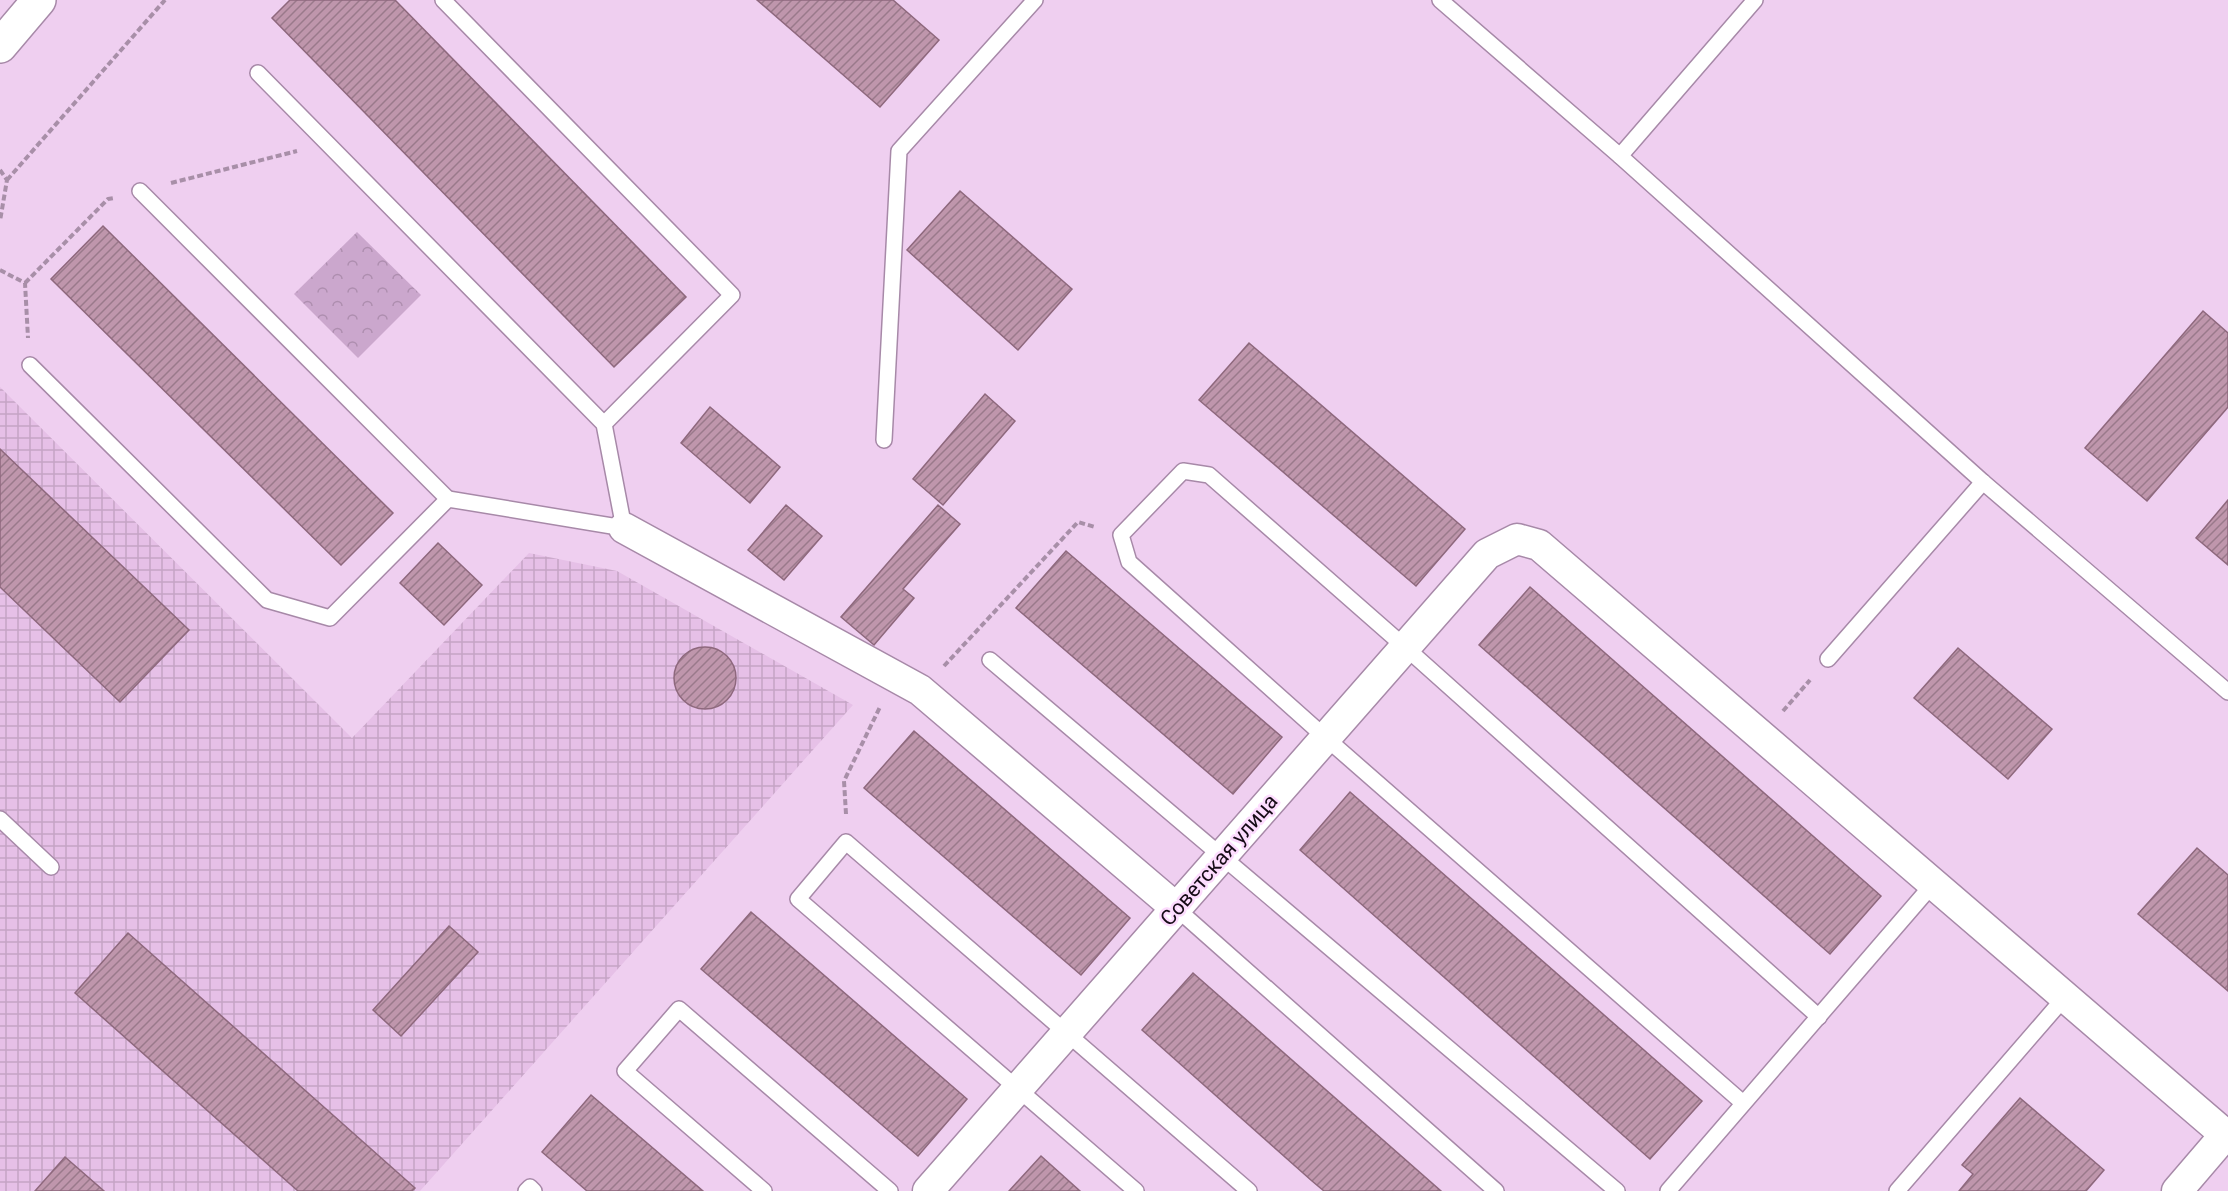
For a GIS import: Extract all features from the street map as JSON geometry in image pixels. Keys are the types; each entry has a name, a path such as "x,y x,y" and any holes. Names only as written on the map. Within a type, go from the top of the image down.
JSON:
{"street":[{"path":"0,46 39,0"},
{"path":"624,528 920,690 1176,908"},
{"name":"Советская улица","path":"928,1191 1487,554 1517,539 1539,545 1762,736"},
{"path":"1762,736 2227,1136 2177,1191"}],"lane":[{"path":"443,0 732,295 604,424"},
{"path":"884,440 899,151 1035,0"},
{"path":"1440,0 1620,156 1983,482 2228,692"},
{"path":"1620,156 1755,0"},
{"path":"140,191 448,499 624,528 604,424 258,73"},
{"path":"30,365 267,600 330,618 448,499"},
{"path":"1743,1103 1326,738 1129,562 1121,535 1183,471 1209,475 1819,1017"},
{"path":"1828,659 1983,482"},
{"path":"990,660 1617,1191"},
{"path":"0,819 51,867"},
{"path":"1136,1191 798,899 846,842 1249,1191"},
{"path":"1668,1191 1933,884"},
{"path":"1176,908 1496,1191"},
{"path":"1897,1191 2065,997"},
{"path":"764,1191 626,1071 679,1009 890,1191"},
{"path":"526,1191 530,1187 534,1191"}],"path":[{"path":"0,221 7,180 165,0"},
{"path":"0,170 7,180"},
{"path":"0,270 25,283 30,365"},
{"path":"920,690 1078,522 1121,535"},
{"path":"1762,736 1828,659"},
{"path":"846,842 844,781 895,676"}],"shaded area":[{"path":"0,387 352,738 529,553 617,571 853,705 420,1191 0,1191"}],"green space":[{"path":"357,232 421,295 358,358 294,294"}],"building":[{"path":"290,0 395,0 686,297 614,367 272,18"},
{"path":"757,0 893,0 939,40 880,107"},
{"path":"960,191 1072,289 1018,350 907,250"},
{"path":"103,226 393,513 341,565 51,279"},
{"path":"2203,311 2228,333 2228,407 2147,501 2085,448"},
{"path":"1249,343 1465,529 1416,586 1199,400"},
{"path":"985,394 1015,421 943,505 913,479"},
{"path":"710,407 780,467 750,503 681,443"},
{"path":"0,449 189,630 120,702 0,587"},
{"path":"2228,500 2228,565 2196,538"},
{"path":"786,505 822,536 784,580 748,550"},
{"path":"938,505 960,524 903,589 914,598 874,645 841,617"},
{"path":"438,543 482,585 444,625 400,583"},
{"path":"1066,551 1282,737 1233,794 1016,608"},
{"path":"1530,587 1881,896 1830,954 1479,645"},
{"path":"705,647 717,649 727,656 734,666 736,678 734,690 727,700 717,707 705,709 693,707 683,700 676,690 674,678 676,666 683,656 693,649"},
{"path":"1958,648 2052,729 2008,779 1914,698"},
{"path":"914,731 1130,918 1081,975 864,788"},
{"path":"1350,792 1702,1101 1650,1159 1300,850"},
{"path":"2197,848 2228,875 2228,991 2138,914"},
{"path":"751,912 967,1099 918,1156 701,969"},
{"path":"449,926 478,952 401,1036 373,1010"},
{"path":"128,933 415,1188 412,1191 298,1191 75,993"},
{"path":"1193,973 1441,1191 1324,1191 1312,1181 1142,1030"},
{"path":"591,1095 703,1191 587,1191 542,1152"},
{"path":"2020,1098 2104,1170 2086,1191 1959,1191 1973,1174 1962,1165"},
{"path":"1041,1156 1080,1191 1009,1191"},
{"path":"65,1157 104,1191 35,1191"}]}
